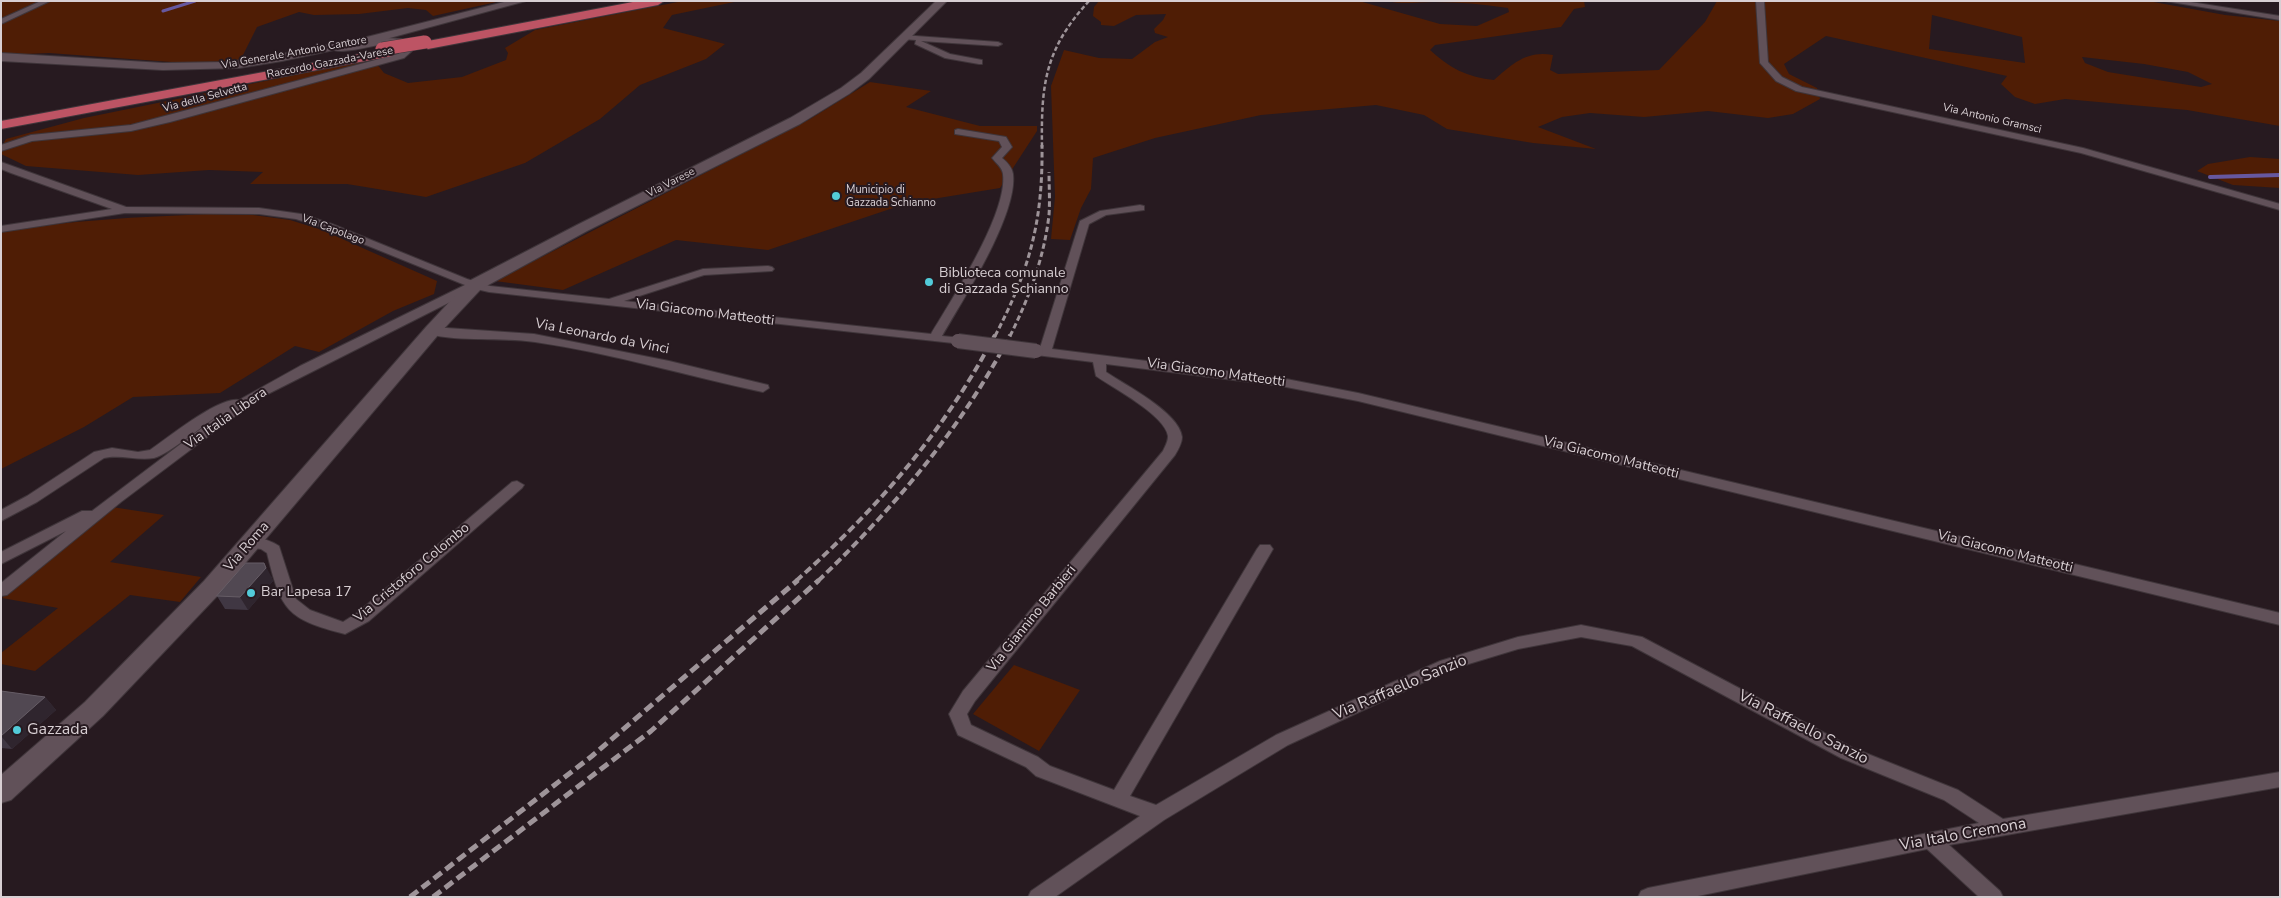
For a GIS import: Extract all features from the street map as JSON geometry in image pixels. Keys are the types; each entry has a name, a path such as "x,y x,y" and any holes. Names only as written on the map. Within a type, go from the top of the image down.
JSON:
{"highway":[{"name":"Raccordo Gazzada-Varese","path":"1,125 640,1"},
{"name":"Raccordo Gazzada-Varese","path":"426,43 658,1"},
{"name":"Raccordo Gazzada-Varese","path":"1,120 385,51"}],"main road":[{"name":"Via Generale Antonio Cantore","path":"1,58 195,67 244,64 333,48 521,1"},
{"name":"Via Varese","path":"475,284 795,121 845,91 904,39 942,1"},
{"name":"Via Roma","path":"2,791 94,709 158,645 252,543 432,331 475,284"}],"street":[{"path":"1,22 46,1"},
{"name":"Via Antonio Gramsci","path":"1760,1 1764,63 1780,79 1799,90 1942,119 2083,151 2280,207"},
{"path":"2168,1 2280,18"},
{"path":"904,39 998,44"},
{"path":"904,39 919,42 948,56 979,62"},
{"name":"Via della Selvetta","path":"1,148 31,138 131,128 170,119 401,56 408,52 398,40 387,40 338,49 333,48"},
{"path":"936,338 986,243 1005,200 1008,175 1006,166 997,158 1007,147 1003,139 958,132"},
{"name":"Via Capolago","path":"1,165 14,172 125,210"},
{"path":"1041,351 1084,223 1093,215 1140,208"},
{"name":"Via Capolago","path":"1,229 125,210 259,211 297,216 328,226 475,284"},
{"path":"609,302 703,272 768,269"},
{"name":"Via Giacomo Matteotti","path":"475,284 489,289 1100,358 1281,382 1358,396 2280,619"},
{"name":"Via Italia Libera","path":"1,591 116,499 253,396 475,284"},
{"name":"Via Leonardo da Vinci","path":"432,331 534,338 669,365 711,377 763,388"},
{"name":"Via Giannino Barbieri","path":"1100,358 1100,373 1163,416 1172,425 1176,438 1170,452 969,696 958,714 964,730 1032,762 1043,771 1157,814"},
{"path":"1,516 32,499 98,454 112,452 138,456 154,454 217,410 253,396"},
{"name":"Via Cristoforo Colombo","path":"252,543 264,544 274,550 286,595 296,609 333,626 345,628 362,617 518,485"},
{"path":"1,559 116,499"},
{"path":"1118,800 1265,549"},
{"name":"Via Raffaello Sanzio","path":"1038,897 1157,814 1282,740 1446,666 1518,642 1581,631 1636,641 1846,753 1951,795 2002,828"},
{"name":"Via Italo Cremona","path":"1648,897 1930,840 2280,779"},
{"path":"1930,840 1993,897"}],"shaded area":[{"path":"1,1 501,1 433,16 426,10 408,8 359,14 314,15 299,12 257,27 240,61 185,63 49,53 1,55"},
{"path":"683,1 739,1 672,15 663,28 725,44 706,59 640,85 600,119 525,163 426,197 347,184 250,184 263,172 209,170 138,175 26,166 1,154 1,148 6,139 84,118 373,59 384,73 408,83 462,77 506,60 508,53 505,48 535,30"},
{"path":"1099,1 1359,1 1440,24 1477,26 1509,12 1508,8 1461,3 1405,3 1387,1 1584,1 1585,7 1574,9 1561,27 1435,45 1430,50 1444,62 1459,71 1476,77 1494,80 1520,60 1528,56 1544,54 1553,55 1550,70 1558,74 1659,70 1705,22 1717,1 2148,1 2225,15 2280,21 2280,126 2187,110 2065,99 2035,104 2015,97 2001,84 2007,76 1826,36 1784,64 1789,74 1817,88 1820,99 1793,114 1768,118 1708,111 1644,117 1590,113 1562,117 1538,127 1596,149 1533,143 1447,129 1424,115 1376,105 1261,115 1155,138 1093,158 1091,189 1081,208 1070,240 1051,239 1055,197 1051,86 1064,50 1099,58 1132,59 1155,42 1168,37 1155,33 1154,29 1166,14 1136,15 1114,26 1101,25 1101,22 1093,16 1094,7","holes":["1932,15 2022,37 2025,63 1929,49","2082,57 2144,64 2188,72 2212,84 2201,87 2108,72 2085,63"]},
{"path":"870,82 931,91 906,107 980,126 1037,126 1037,131 1000,188 908,203 768,250 676,240 563,290 495,281 810,119"},
{"path":"2250,157 2280,159 2280,188 2233,185 2197,171 2208,164"},
{"path":"208,214 253,215 290,220 322,230 437,281 434,294 393,311 319,352 295,346 220,393 133,397 84,427 1,469 1,232 79,222"},
{"path":"112,507 164,515 110,562 201,577 180,602 130,595 35,671 1,664 1,653 58,608 2,598"},
{"path":"1014,665 1080,690 1039,751 973,714"}],"building":[{"path":"246,563 264,563 266,568 240,597 217,596"},
{"path":"1,691 45,697 1,736"}],"waterway":[{"path":"163,11 195,1"},
{"path":"2210,177 2280,175"}],"railway":[{"path":"995,336 1026,266 1037,221 1042,172 1043,104 1049,68 1063,35 1074,18 1089,1"},
{"path":"1010,336 1029,292 1047,231 1049,172"},
{"path":"796,581 855,525 907,467 954,404 995,335"},
{"path":"818,581 873,525 924,466 970,403 1010,335"},
{"path":"410,897 592,756 798,580"},
{"path":"433,897 651,731 819,580"}],"place":[{"name":"Municipio di Gazzada Schianno","path":"836,196"},
{"name":"Biblioteca comunale di Gazzada Schianno","path":"929,282"},
{"name":"Bar Lapesa 17","path":"251,593"},
{"name":"Gazzada","path":"17,730"}]}
